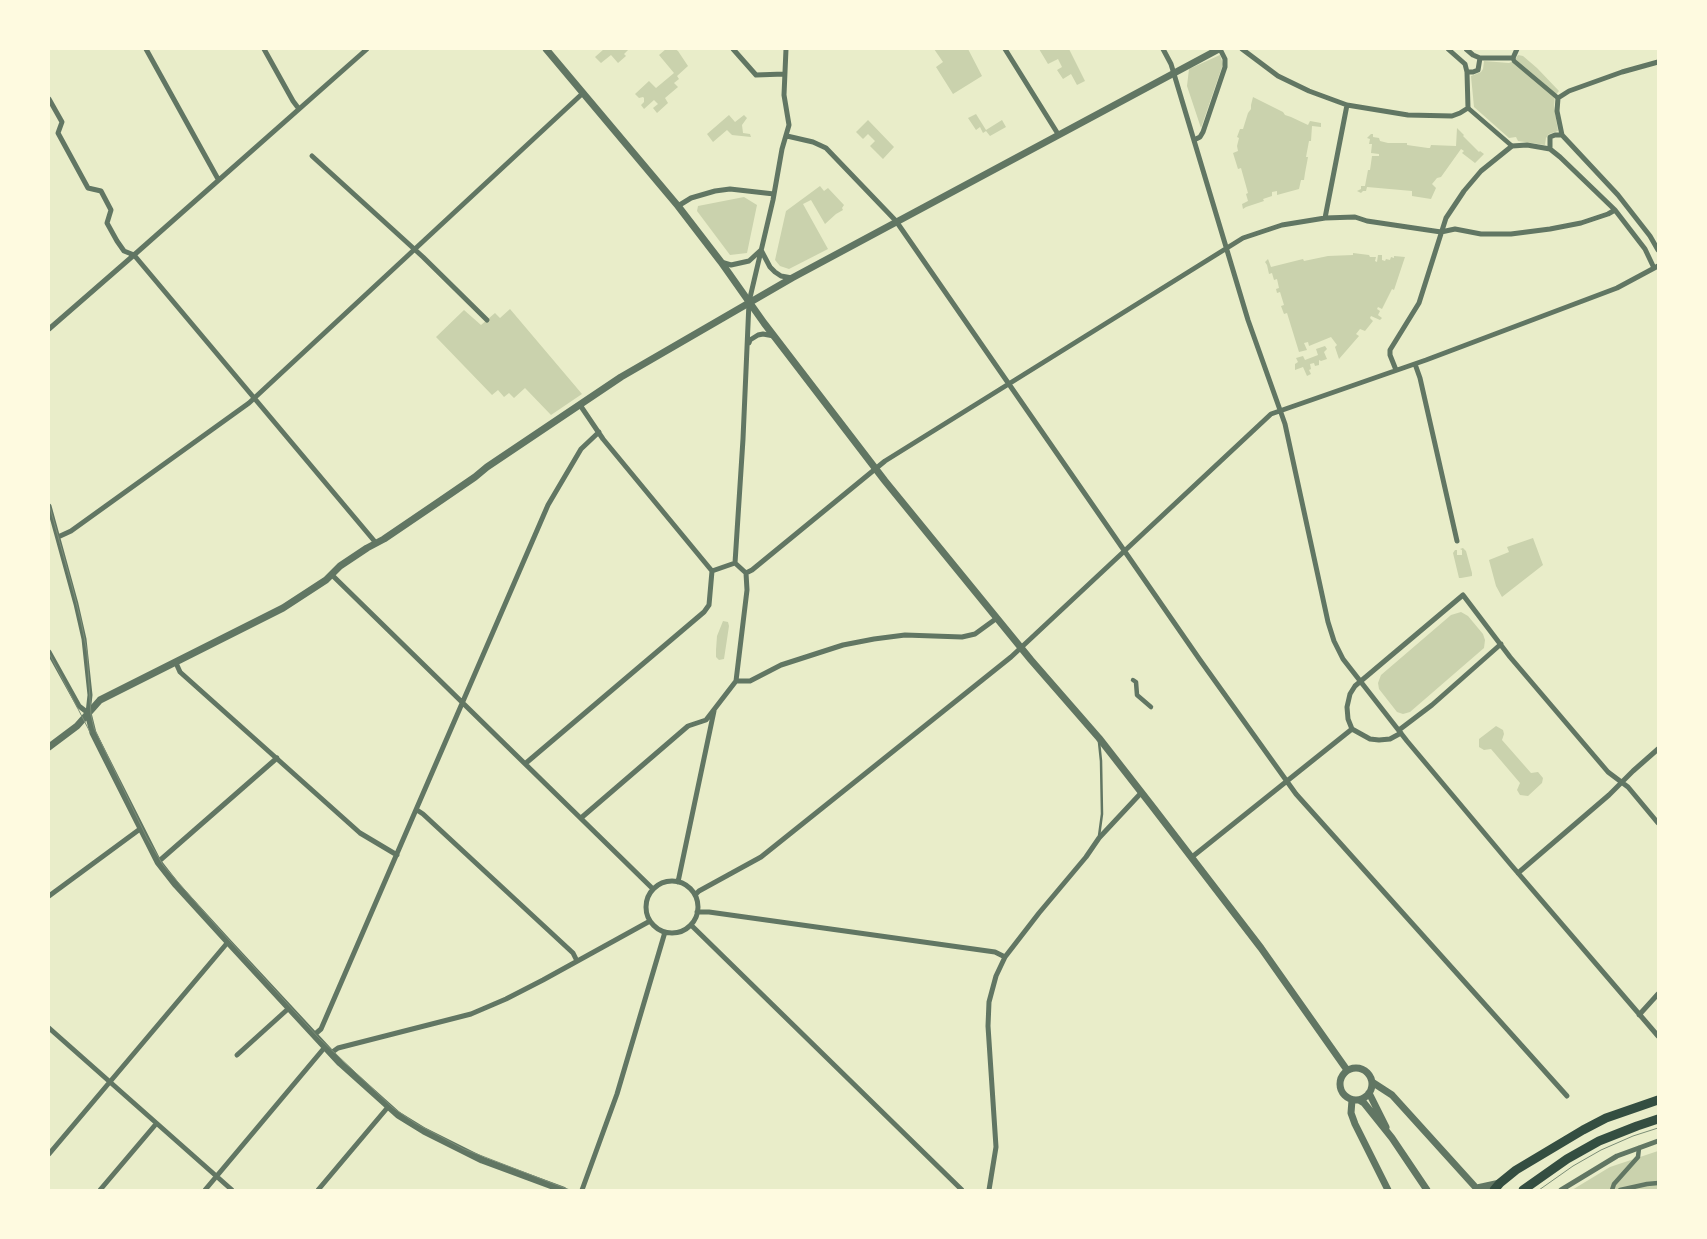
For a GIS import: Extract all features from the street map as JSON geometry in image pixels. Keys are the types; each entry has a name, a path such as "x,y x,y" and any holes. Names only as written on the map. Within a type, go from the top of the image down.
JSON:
{"main road":[{"path":"1497,1186 1534,1158 1583,1130 1606,1118 1658,1100"},
{"path":"1524,1190 1567,1159 1593,1145 1618,1132 1658,1119"}],"street":[{"path":"146,49 218,179"},
{"path":"264,49 298,109"},
{"path":"49,328 367,49"},
{"path":"546,49 678,206 875,469 1021,648 1099,738 1261,948 1347,1070"},
{"path":"733,49 756,75 784,74"},
{"path":"734,563 743,439 749,302 774,194 782,149 789,125 784,95 786,49"},
{"path":"1005,49 1058,134"},
{"path":"1163,49 1173,72 1246,310 1285,424 1328,622 1334,641 1343,659 1400,732 1658,1036"},
{"path":"49,747 76,726 100,700 283,608 332,575 340,566 476,477 487,467 621,377 792,278 1219,49 1225,59 1225,67 1203,132 1200,138 1194,140"},
{"path":"1242,49 1278,76 1309,91 1347,105 1417,115 1452,116 1468,108"},
{"path":"1448,49 1465,64 1468,108 1512,146"},
{"path":"1466,49 1480,58 1513,58"},
{"path":"1513,58 1517,49"},
{"path":"1467,72 1478,70 1480,58"},
{"path":"1513,58 1514,61 1558,98"},
{"path":"1658,62 1569,90 1558,98 1557,111 1562,135 1618,194 1650,236 1658,250"},
{"path":"58,537 71,531 255,398 583,93"},
{"path":"49,99 62,122 58,133 88,188 100,191 104,197 111,210 107,223 124,251 134,255 376,543"},
{"path":"1325,218 1347,105"},
{"path":"1550,149 1550,137 1562,135"},
{"path":"787,136 803,138 826,148 896,221 1203,665 1286,781 1567,1096"},
{"path":"695,895 761,857 1021,648 1271,414 1415,364 1616,288 1656,267 1645,249 1606,199 1550,149 1527,145 1512,146 1482,171 1464,191 1446,218 1419,303 1390,350 1396,370"},
{"path":"312,156 487,320"},
{"path":"678,206 691,198 730,189 774,194"},
{"path":"746,574 875,469 1243,238 1282,225 1325,218 1355,217 1367,221 1441,232 1455,229 1481,234 1511,234 1582,223 1615,210"},
{"path":"721,262 730,265 750,261 761,249"},
{"path":"761,249 770,267 775,272 792,278"},
{"path":"748,346 750,340 758,335 774,336"},
{"path":"1415,364 1422,387 1457,541"},
{"path":"526,763 704,612 709,605 711,594 712,571 599,432 580,405"},
{"path":"314,1035 321,1029 548,505 581,449 599,432"},
{"path":"49,506 76,604 86,652 90,695 88,713 96,740 158,862 176,885 325,1047 388,1107 404,1119 456,1148 482,1160 563,1190"},
{"path":"712,571 734,563"},
{"path":"581,818 688,726 706,720 736,681 747,590 746,574 734,563"},
{"path":"332,575 653,889"},
{"path":"1501,644 1390,739 1370,739 1352,729 1348,719 1347,707 1350,694 1355,686 1464,595 1501,644 1608,772 1628,787 1658,823"},
{"path":"736,681 750,681 781,665 809,655 866,640 905,635 962,637 975,634 997,618"},
{"path":"49,652 79,706 88,713"},
{"path":"176,663 180,672 360,833 397,855"},
{"path":"1134,680 1136,682 1137,695 1151,707"},
{"path":"678,882 715,707"},
{"path":"1192,857 1352,729"},
{"path":"1518,873 1609,795 1658,749"},
{"path":"158,862 277,758"},
{"path":"989,1190 996,1147 988,1026 989,1002 996,976 1005,957 1039,913 1086,857 1099,838 1141,792"},
{"path":"417,810 573,953 577,961"},
{"path":"49,896 140,829"},
{"path":"665,882 685,884 695,895 698,903 697,912 691,925 683,930 674,933 666,932 654,926 650,921 646,904 648,896 653,889 665,882"},
{"path":"697,912 709,912 995,952 1005,957"},
{"path":"331,1053 338,1048 471,1014 506,999 650,921"},
{"path":"691,925 962,1190"},
{"path":"582,1190 618,1094 666,932"},
{"path":"49,1154 228,942"},
{"path":"1639,1015 1658,994"},
{"path":"237,1055 289,1008"},
{"path":"49,1028 232,1190"},
{"path":"205,1190 325,1047"},
{"path":"1392,1138 1369,1093 1372,1082 1371,1077 1365,1070 1356,1067 1347,1070 1341,1076 1339,1085 1342,1093 1364,1103 1392,1138 1427,1190"},
{"path":"1372,1082 1392,1095 1477,1189 1497,1186"},
{"path":"1369,1093 1356,1100 1352,1112 1355,1124 1388,1190"},
{"path":"318,1190 388,1107"},
{"path":"100,1190 156,1124"},
{"path":"1561,1190 1617,1156 1658,1141"},
{"path":"1612,1190 1614,1184 1638,1157 1639,1148"},
{"path":"1620,1190 1648,1184 1658,1184"}],"lane":[{"path":"1099,738 1102,814 1099,838"}],"green space":[{"path":"604,49 629,49 624,54 626,56 618,63 611,55 601,63 595,57"},
{"path":"666,49 678,51 688,66 677,76 679,79 674,83 678,87 665,98 668,103 657,113 653,108 658,104 654,100 644,109 641,105 644,102 644,98 639,98 635,94 649,81 656,88 674,73 659,55"},
{"path":"934,49 968,49 982,76 953,94 936,67 943,62"},
{"path":"1039,49 1069,49 1085,81 1077,85 1071,74 1063,79 1057,70 1062,67 1058,59 1048,64"},
{"path":"1220,55 1223,64 1201,128 1187,86 1189,69"},
{"path":"1518,55 1523,56 1537,68 1559,91 1555,96 1554,106 1558,131 1549,134 1545,145 1518,141 1516,137 1509,138 1474,107 1471,76 1481,72 1484,61 1509,63 1514,61"},
{"path":"1253,97 1283,112 1285,115 1308,125 1310,121 1321,123 1321,127 1312,126 1304,180 1301,180 1299,189 1277,195 1277,191 1272,192 1272,196 1263,199 1264,201 1243,209 1242,204 1248,201 1246,194 1248,193 1241,168 1238,169 1233,153 1238,151 1239,138 1237,137 1240,129 1243,129 1251,109"},
{"path":"976,114 986,130 1002,120 1006,127 990,136 986,131 983,133 980,127 976,130 968,118"},
{"path":"729,115 735,122 744,115 747,118 742,125 743,133 750,134 751,137 732,135 727,130 713,142 707,134"},
{"path":"868,120 894,147 883,159 870,146 875,141 868,134 863,139 856,132"},
{"path":"1457,128 1479,152 1484,154 1475,163 1462,153 1464,151 1461,149 1441,177 1437,178 1432,184 1436,188 1431,199 1412,196 1412,191 1367,187 1366,191 1361,193 1357,191 1361,189 1361,186 1365,186 1372,156 1379,156 1379,154 1371,153 1372,144 1369,144 1370,139 1367,138 1371,134 1373,134 1373,137 1379,138 1380,141 1388,143 1407,143 1407,145 1430,148 1431,145 1456,146"},
{"path":"820,186 824,191 828,188 844,205 843,210 825,224 811,200 803,204 828,249 789,269 780,266 775,260 786,211"},
{"path":"744,197 757,205 747,253 730,255 697,211 698,206"},
{"path":"1353,253 1376,257 1375,261 1377,262 1378,255 1382,255 1382,260 1385,261 1386,259 1390,260 1391,257 1394,258 1394,256 1405,257 1394,290 1392,289 1382,309 1378,307 1377,309 1380,311 1378,315 1382,318 1380,320 1371,316 1370,318 1373,321 1365,331 1360,329 1356,334 1359,336 1339,359 1335,347 1337,345 1331,337 1309,346 1308,342 1304,343 1307,350 1299,352 1287,313 1284,314 1281,306 1284,305 1280,292 1277,293 1276,289 1279,288 1277,279 1274,280 1272,273 1269,274 1265,262 1268,259 1271,267 1303,259 1304,261 1328,256 1353,255"},
{"path":"510,309 582,394 551,415 525,388 514,398 509,393 504,397 498,390 492,395 436,337 464,310 481,325 495,313 500,318"},
{"path":"1325,346 1327,349 1324,352 1327,359 1319,360 1319,365 1310,364 1311,369 1309,370 1311,374 1307,376 1303,367 1295,370 1295,364 1298,362 1296,358 1303,356 1305,360 1318,355 1316,349"},
{"path":"1533,538 1543,565 1502,597 1496,586 1489,560 1509,552 1507,547"},
{"path":"1463,548 1466,551 1472,576 1459,578 1453,553 1457,550 1457,555 1462,555 1462,550 1460,549"},
{"path":"1461,612 1468,616 1483,634 1485,640 1484,648 1410,712 1403,714 1397,712 1379,689 1378,683 1381,675 1451,615"},
{"path":"723,621 728,622 729,626 724,659 719,660 716,657 717,636"},
{"path":"1496,726 1503,730 1502,740 1531,773 1538,772 1543,778 1542,783 1528,796 1520,795 1517,790 1520,783 1491,749 1484,750 1479,747 1479,739"},
{"path":"1658,1151 1658,1190 1572,1190 1610,1167"}],"tram line":[{"path":"49,504 81,621 87,652 91,715 94,728 147,838 163,865 319,1038 392,1107 415,1123 464,1149 570,1190"},
{"path":"49,653 90,732"},
{"path":"1539,1190 1573,1166 1601,1150 1633,1136 1658,1128"}]}
